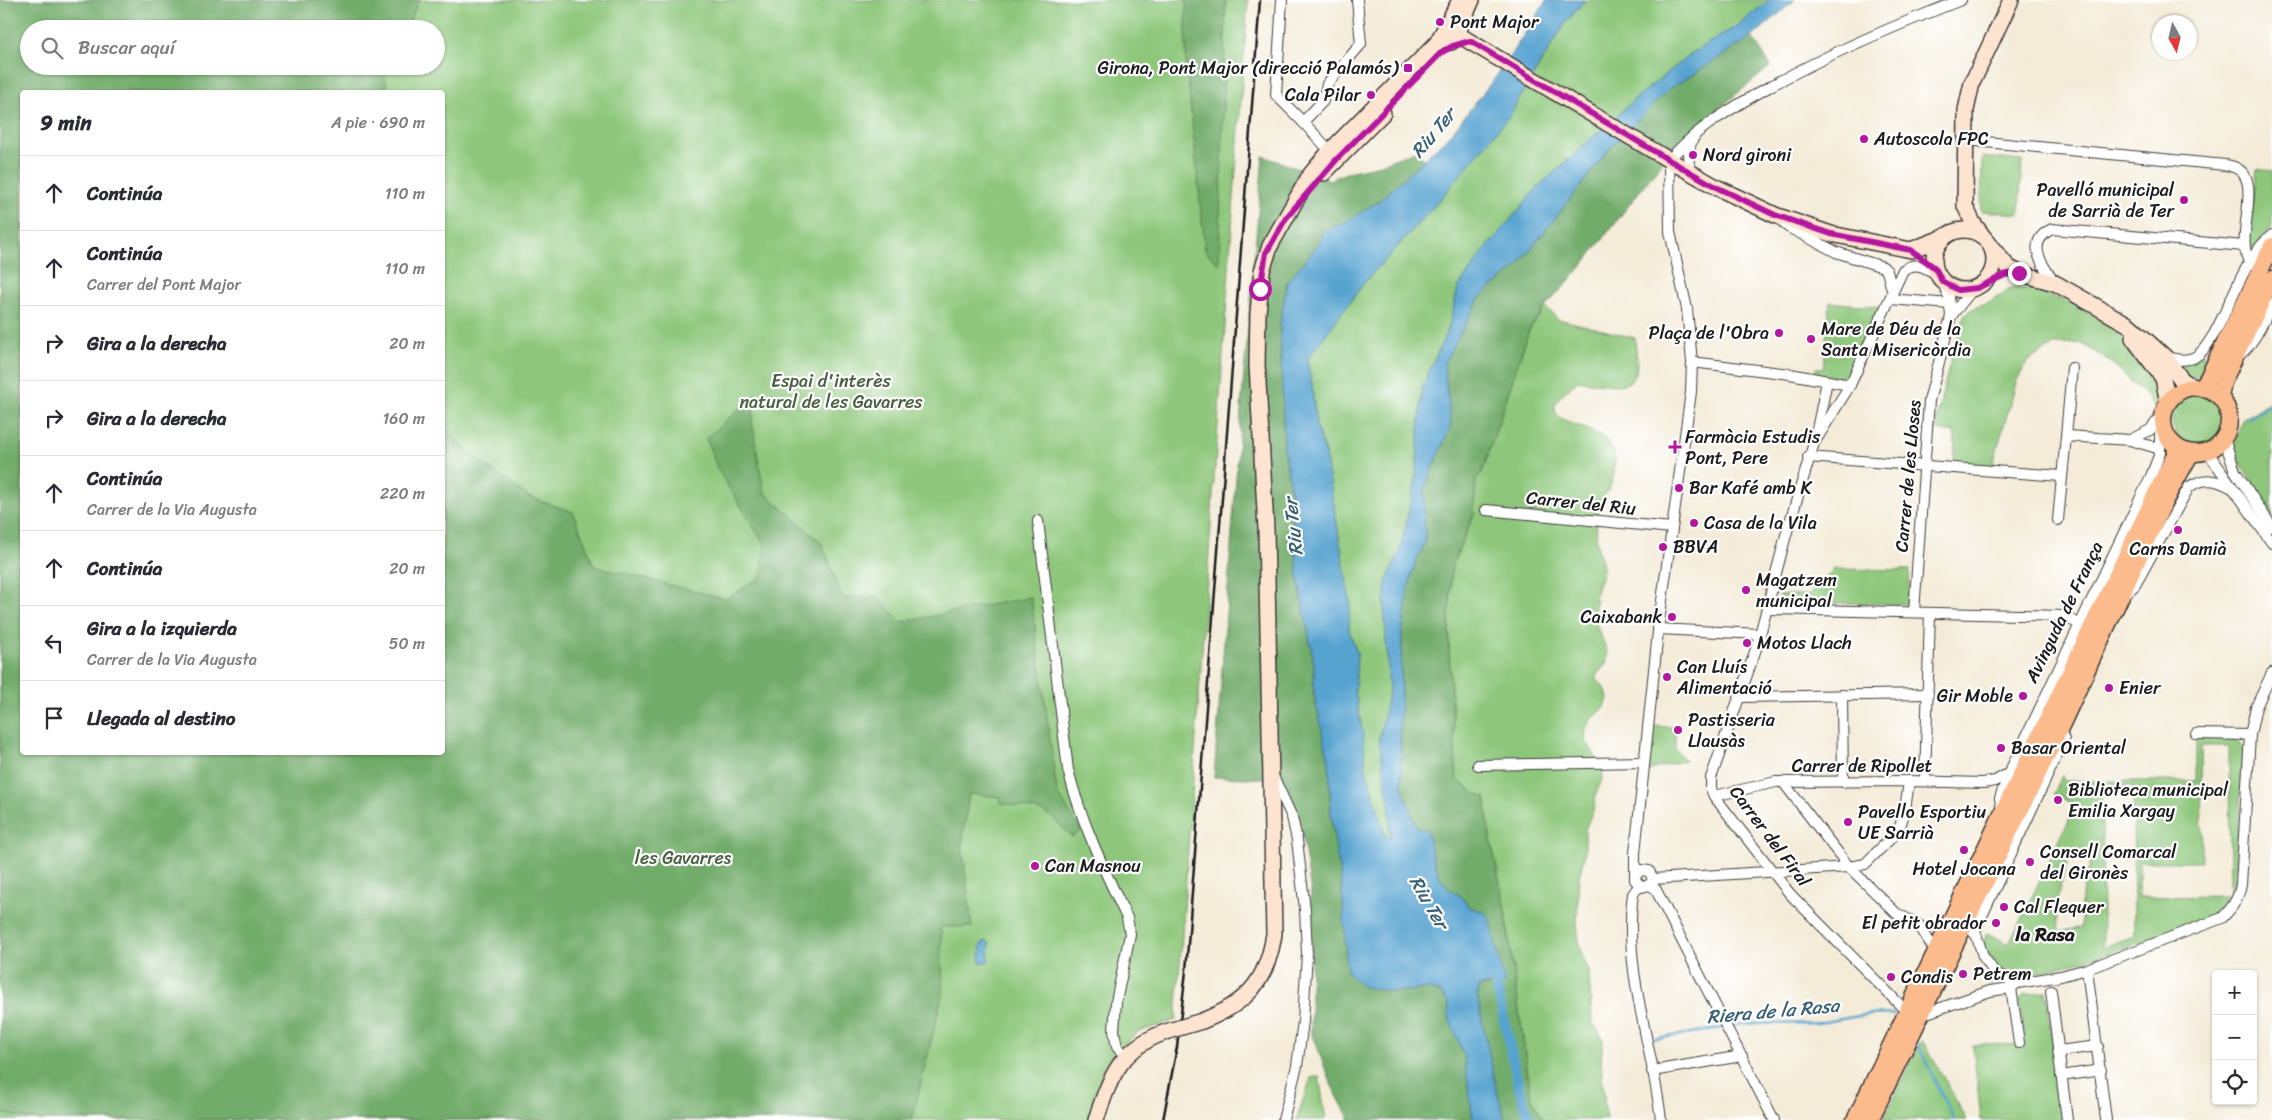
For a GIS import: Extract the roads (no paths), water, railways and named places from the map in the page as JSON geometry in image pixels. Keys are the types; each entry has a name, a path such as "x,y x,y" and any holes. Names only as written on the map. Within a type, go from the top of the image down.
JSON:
{"main road":[{"path":"2220,397 2228,354 2272,246"},
{"path":"2198,388 2228,354 2272,279"},
{"path":"2198,388 2212,391 2220,397 2227,407 2229,417 2229,428 2224,438 2208,452 2184,450 2165,415 2180,392 2198,388"},
{"name":"Avinguda de França","path":"1854,1120 1913,1013 1970,926 1996,858 2060,728 2120,598 2165,500 2184,450"},
{"name":"Avinguda de França","path":"1870,1120 1913,1013 1935,951 2184,450"}],"street":[{"path":"1282,0 1276,95 1334,155"},
{"path":"1303,122 1323,101 1327,84 1361,44 1358,0"},
{"path":"1664,157 1712,120 1807,65 1876,33 1960,0"},
{"path":"2010,1 1968,94 1965,140 1965,206 1973,223 2008,267 2019,273 2055,283 2092,302 2144,337 2165,357 2181,379 2198,388"},
{"path":"1466,3 1468,40"},
{"path":"1466,3 1468,40"},
{"path":"1096,1120 1110,1079 1126,1056 1146,1041 1172,1030 1202,1021 1228,1009 1248,994 1262,974 1270,956 1275,923 1272,772 1266,529 1258,401 1257,336 1260,286 1264,259 1310,175 1334,155 1439,48 1466,3"},
{"path":"1439,48 1453,46 1468,40"},
{"path":"1468,40 1692,173 1775,215 1831,234 1911,250 1958,290 1977,287 2007,274 2019,273"},
{"path":"1692,173 1687,151 1696,132"},
{"path":"1965,140 2219,164 2240,168 2248,178 2249,204 2244,246 2250,263"},
{"path":"1664,157 1670,232 1687,309 1692,362 1691,392 1658,629 1635,854 1644,881 1655,888 1774,1120"},
{"path":"1938,274 1934,254 1965,206"},
{"path":"1775,215 1788,227 1836,252 1883,267 1886,271 1891,294 1950,304"},
{"path":"2055,283 2040,260 2038,253 2041,238 2052,228 2244,246"},
{"path":"1911,250 1966,229 1982,235"},
{"path":"2165,357 2176,360 2194,358 2204,350 2224,318 2250,263 2264,240 2272,235"},
{"path":"1977,287 1990,276 1994,267 1993,249"},
{"name":"Carrer del Firal","path":"1913,1013 1796,901 1772,873 1714,796 1711,789 1711,778 1768,609 1779,559 1808,457 1814,443 1850,385 1903,270 1910,265 1918,264 1938,274"},
{"name":"Carrer de les Lloses","path":"1914,612 1929,401 1951,316 1950,304 1938,274"},
{"name":"Carrer de les Lloses","path":"1951,316 1977,287"},
{"path":"2224,318 2228,354 2249,348 2272,304"},
{"path":"2118,320 2150,358 2163,378 2165,415 2150,430 2130,440"},
{"path":"1692,362 1790,374 1850,385"},
{"path":"2058,520 2072,368"},
{"name":"Carrer del Firal","path":"1814,443 1827,381"},
{"name":"Avinguda de França","path":"2002,813 2000,798 2009,773 2079,624 2126,530 2160,451 2160,434 2165,415"},
{"path":"2066,436 2130,440 2160,451"},
{"path":"2224,438 2235,472 2272,528"},
{"path":"2208,452 2272,544"},
{"path":"1808,457 2061,476"},
{"name":"Avinguda de França","path":"2120,598 2135,585 2189,488 2199,481 2207,480 2224,483 2232,488"},
{"name":"Carrer del Riu","path":"1486,510 1672,528"},
{"path":"1038,521 1068,770 1074,796 1127,918 1130,934 1116,1002 1114,1031 1117,1047 1126,1056"},
{"path":"1768,609 2063,616 2079,624"},
{"path":"1925,781 1930,613"},
{"path":"1658,629 1760,634"},
{"path":"1913,1013 1990,991 2087,969 2222,918 2236,903 2241,885 2250,735 2256,708 2272,673"},
{"path":"1739,697 1928,694"},
{"path":"1842,695 1843,782"},
{"name":"Avinguda de França","path":"1970,926 2012,852 2064,740 2060,728"},
{"path":"2196,734 2250,735"},
{"path":"1478,765 1644,762"},
{"path":"1272,772 1292,817 1297,840 1305,901 1307,945 1302,1028 1297,1066 1283,1120"},
{"name":"Carrer de Ripollet","path":"1714,796 1776,782 1925,781 1983,783 1995,781 2009,773"},
{"path":"1661,1120 1637,998 1631,951 1630,925 1633,894 1644,881 1772,873 1865,864 1900,830 1909,781"},
{"path":"1784,782 1849,867 1896,913 1919,925 1935,951"},
{"path":"1996,858 2012,852"},
{"path":"1970,926 1976,934 1983,956 1991,968 1995,973 2014,985"},
{"path":"2087,969 2106,1120"},
{"path":"2014,985 2018,1043"},
{"path":"2051,991 2067,1120"},
{"path":"2058,1051 2098,1046"},
{"path":"1652,1071 1742,1056"},
{"path":"2061,1076 2101,1070"}],"water":[{"name":"Riu Ter","path":"1547,0 1585,0 1564,25 1510,115 1437,203 1363,284 1307,360 1312,385 1316,426 1325,453 1350,601 1349,630 1357,653 1355,692 1363,735 1366,769 1385,834 1390,838 1390,810 1379,739 1389,690 1384,604 1386,582 1400,551 1416,480 1422,387 1449,327 1458,288 1483,252 1537,188 1635,99 1692,53 1737,26 1769,0 1795,0 1752,37 1668,90 1611,147 1516,268 1480,297 1444,363 1451,425 1424,490 1425,543 1415,564 1409,586 1402,634 1400,730 1402,786 1417,829 1427,829 1433,859 1440,877 1449,889 1461,896 1469,907 1485,912 1490,919 1505,984 1479,986 1477,995 1496,1087 1505,1120 1473,1120 1464,1056 1449,1018 1448,1003 1441,993 1430,989 1393,992 1363,987 1347,972 1342,889 1331,815 1329,761 1314,695 1314,664 1298,576 1289,479 1284,447 1280,322 1287,282 1316,247 1326,230 1343,223 1378,202 1450,135 1498,74"},
{"path":"986,941 990,943 988,962 980,962 981,944"}],"waterway":[{"path":"2247,419 2272,404"},
{"path":"1494,973 1519,1088 1530,1120"},
{"name":"Riera de la Rasa","path":"1729,1026 1740,1024 1818,1023 1865,1015 1894,1014"},
{"name":"Riera de la Rasa","path":"1655,1039 1723,1028"},
{"name":"Riera de la Rasa","path":"1918,1045 1954,1120"}],"railway":[{"path":"1163,1120 1177,1047 1186,971 1260,0"}],"place":[{"name":"Pont Major","path":"1440,22"},
{"name":"Girona, Pont Major (direcció Palamós)","path":"1408,68"},
{"name":"Cala Pilar","path":"1371,95"},
{"name":"Autoscola FPC","path":"1864,139"},
{"name":"Nord gironi","path":"1693,155"},
{"name":"Pavelló municipal de Sarrià de Ter","path":"2184,200"},
{"name":"Plaça de l'Obra","path":"1779,333"},
{"name":"Mare de Déu de la Santa Misericòrdia","path":"1811,339"},
{"name":"Farmàcia Estudis Pont, Pere","path":"1675,447"},
{"name":"Bar Kafé amb K","path":"1679,488"},
{"name":"Casa de la Vila","path":"1694,523"},
{"name":"Carns Damià","path":"2178,530"},
{"name":"BBVA","path":"1663,547"},
{"name":"Magatzem municipal","path":"1746,590"},
{"name":"Caixabank","path":"1672,617"},
{"name":"Motos Llach","path":"1747,643"},
{"name":"Can Lluís Alimentació","path":"1667,677"},
{"name":"Enier","path":"2109,688"},
{"name":"Gir Moble","path":"2023,696"},
{"name":"Pastisseria Llausàs","path":"1678,730"},
{"name":"Basar Oriental","path":"2001,748"},
{"name":"Biblioteca municipal Emilia Xargay","path":"2058,800"},
{"name":"Pavello Esportiu UE Sarrià","path":"1848,822"},
{"name":"Hotel Jocana","path":"1964,850"},
{"name":"Consell Comarcal del Gironès","path":"2030,862"},
{"name":"Can Masnou","path":"1035,866"},
{"name":"Cal Flequer","path":"2004,907"},
{"name":"El petit obrador","path":"1996,923"},
{"name":"Petrem","path":"1963,974"},
{"name":"Condis","path":"1891,977"}],"district":[{"name":"la Rasa","path":"2045,934"}],"park label":[{"name":"Espai d'interès natural de les Gavarres","path":"831,391"},
{"name":"les Gavarres","path":"683,858"}]}
